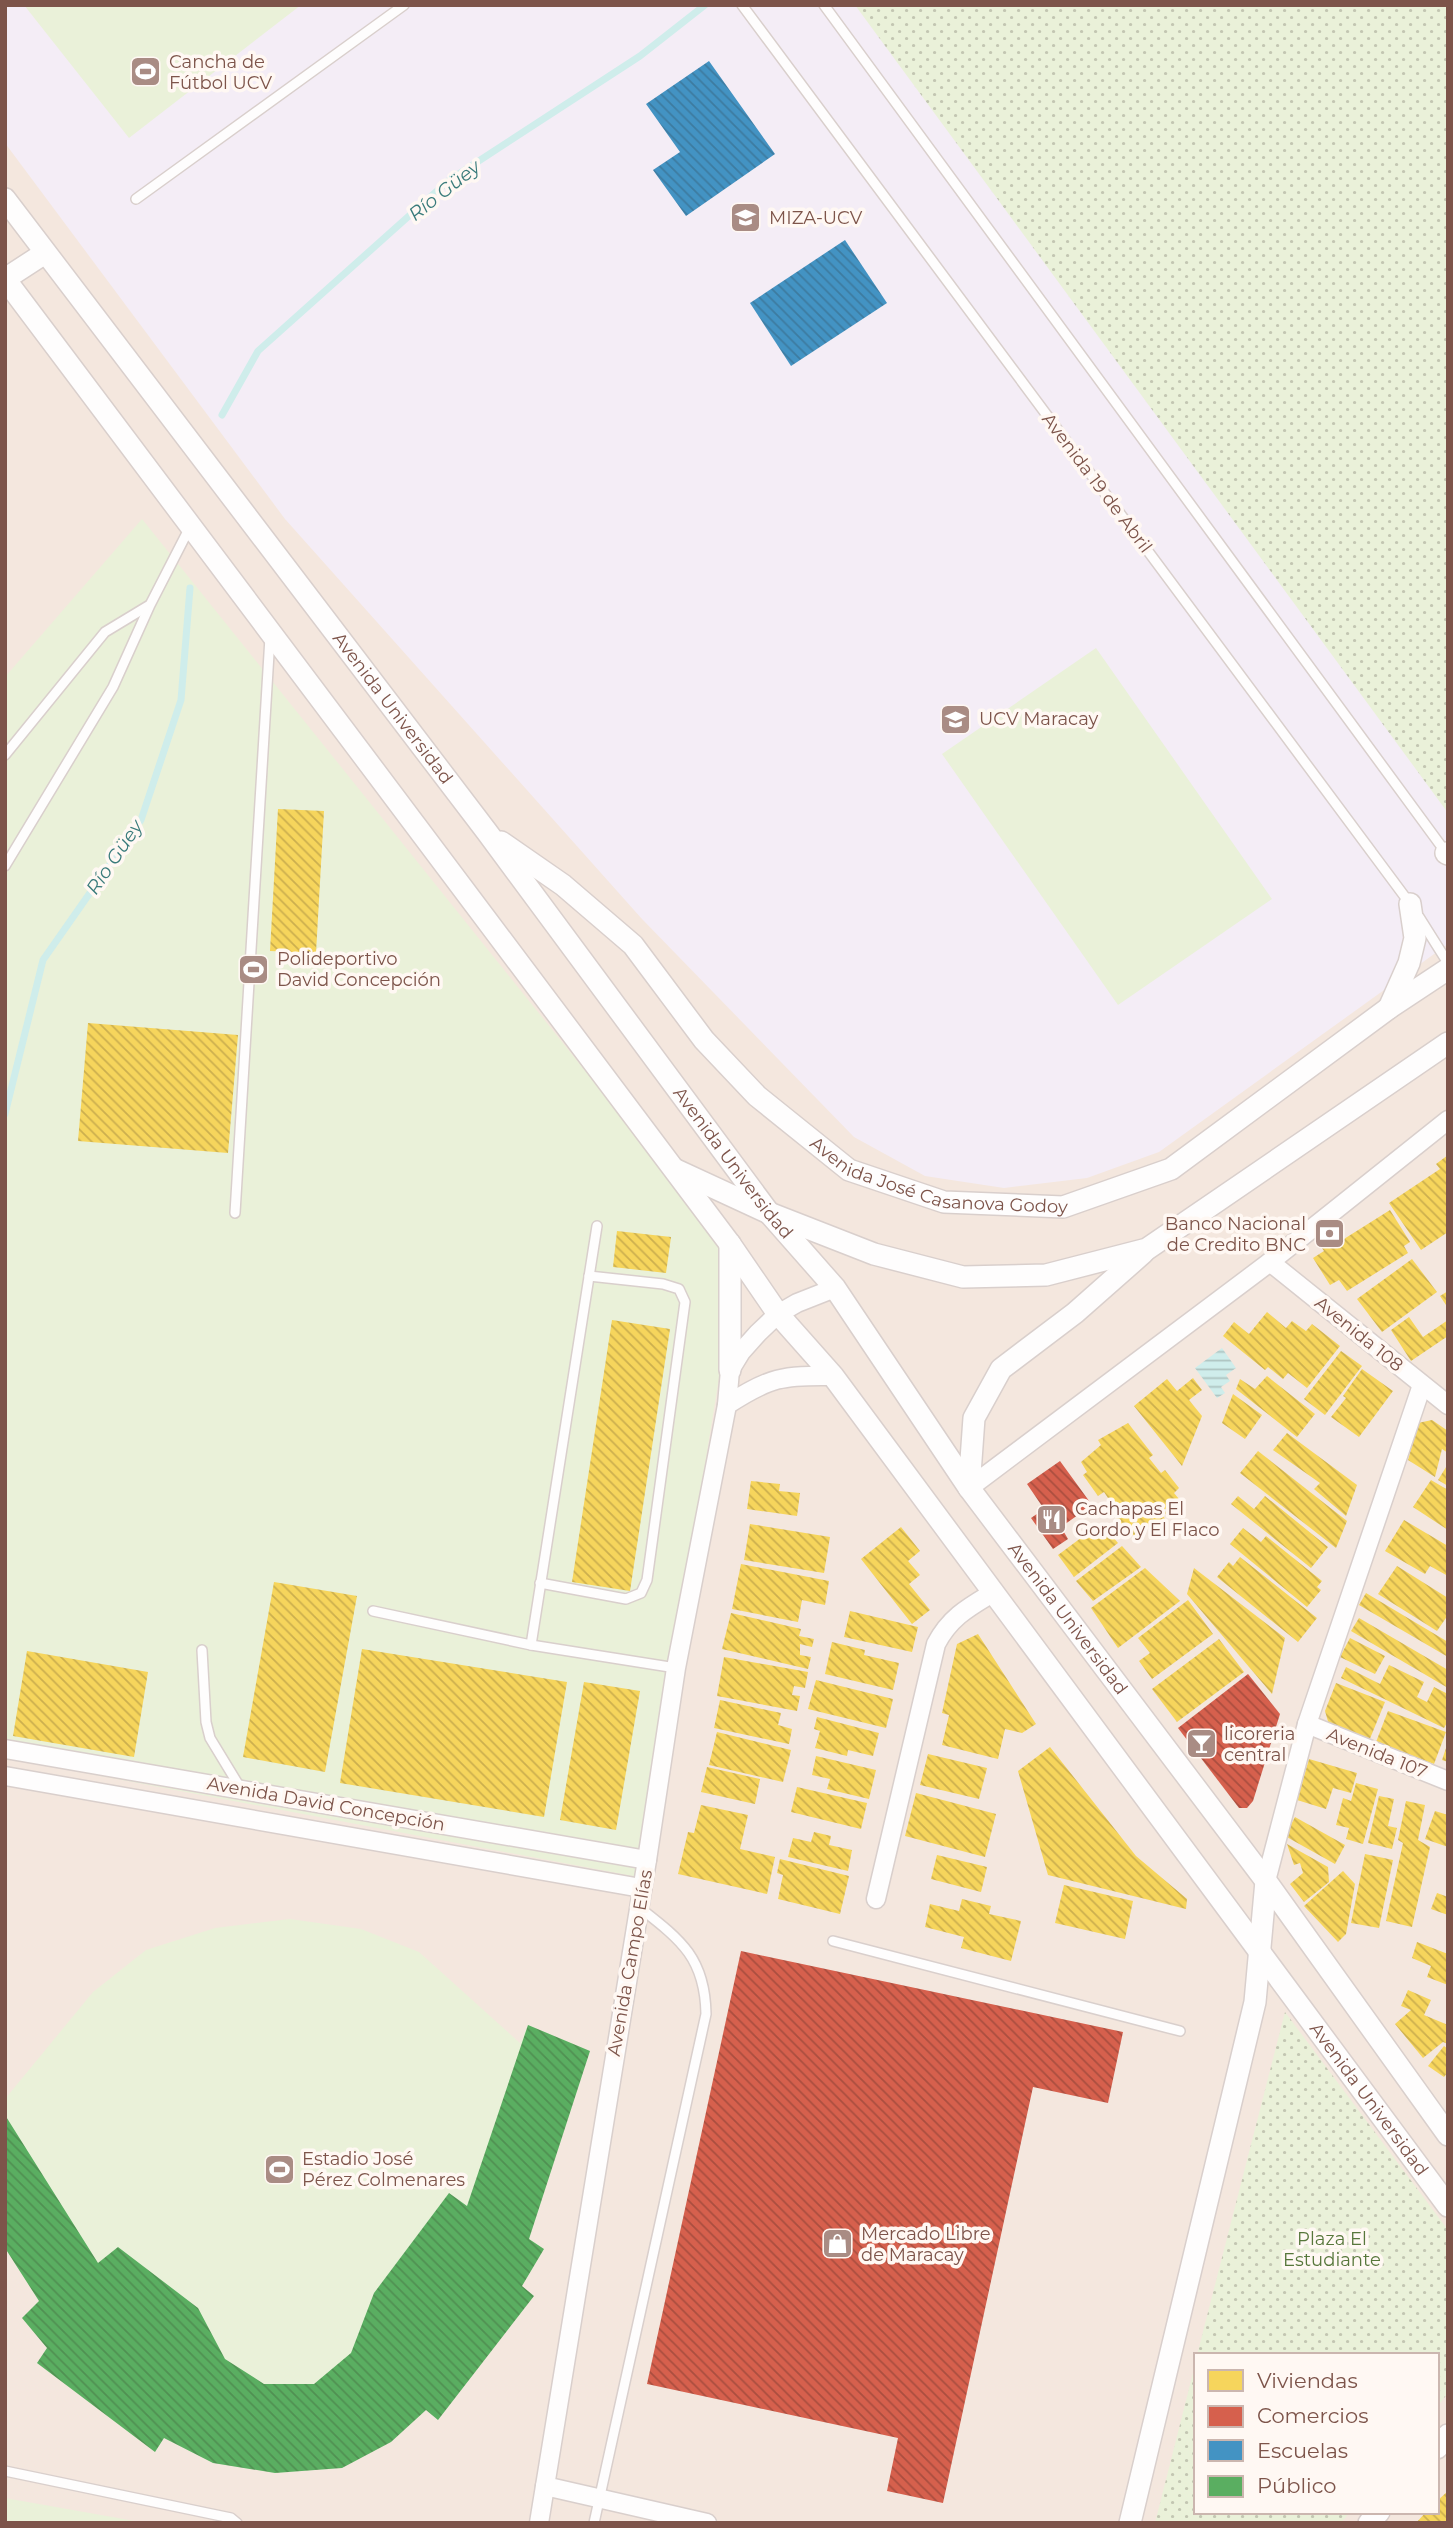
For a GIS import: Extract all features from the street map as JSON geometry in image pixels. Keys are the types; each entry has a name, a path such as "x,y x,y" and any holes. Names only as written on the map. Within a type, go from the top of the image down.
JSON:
{"street":[{"name":"Avenida Universidad","path":"5,199 487,832 769,1213 835,1288 969,1488 1266,1881 1448,2135"},
{"path":"5,279 45,253"},
{"name":"Avenida Universidad","path":"5,279 674,1169 778,1314 833,1376 1448,2206"},
{"name":"Avenida José Casanova Godoy","path":"487,832 562,885 633,945 704,1040 757,1096 849,1170 944,1202 1063,1207 1171,1169 1388,1009 1448,970"},
{"path":"1388,1009 1409,962 1415,938 1410,904"},
{"path":"969,1488 974,1418 1001,1369 1075,1313 1147,1249 1448,1043"},
{"path":"969,1488 1270,1262 1448,1120"},
{"path":"674,1169 769,1213 874,1254 963,1277 1046,1275 1147,1249"},
{"path":"730,1244 730,1370"},
{"name":"Avenida 108","path":"1270,1262 1448,1405"},
{"path":"730,1370 741,1352 778,1314 797,1303 835,1288"},
{"name":"Avenida Campo Elías","path":"539,2523 676,1668 727,1405 730,1370"},
{"path":"727,1405 770,1380 791,1375 833,1376"},
{"path":"1130,2523 1255,2002 1266,1881 1307,1724 1422,1385"},
{"path":"876,1899 936,1644 943,1630 961,1611 994,1592"},
{"name":"Avenida 107","path":"1307,1724 1448,1781"},
{"name":"Avenida David Concepción","path":"5,1749 647,1860"},
{"name":"Avenida David Concepción","path":"5,1776 641,1888"},
{"path":"545,2486 707,2523"}],"lane":[{"path":"136,199 404,5"},
{"path":"824,5 1447,854"},
{"name":"Avenida 19 de Abril","path":"743,6 1410,904 1448,963"},
{"path":"5,866 113,687 150,605 191,526"},
{"path":"5,755 105,632 150,605"},
{"path":"234,1213 270,632"},
{"path":"531,1645 597,1226"},
{"path":"540,1583 626,1599 641,1593 647,1580 685,1302 679,1289 663,1284 589,1276"},
{"path":"373,1611 531,1645 676,1668"},
{"path":"202,1650 206,1722 210,1738 242,1790"},
{"path":"594,2523 706,2014 706,1991 700,1971 677,1937 638,1907"},
{"path":"833,1941 1180,2031"},
{"path":"5,2470 232,2518 237,2523"}],"shaded area":[{"path":"5,5 1448,5 1448,2523 5,2523"},
{"name":"UCV Maracay","path":"5,5 1448,5 1448,944 1159,1152 1087,1178 1004,1188 925,1176 854,1137 642,919 285,519 5,143"}],"green space":[{"name":"Cancha de Fútbol UCV","path":"24,5 301,5 129,138"},
{"path":"855,5 1448,5 1448,813"},
{"name":"Polideportivo David Concepción","path":"142,519 738,1261 638,1877 5,1758 5,677"},
{"path":"1096,648 1272,899 1118,1005 942,754"},
{"name":"Estadio José Pérez Colmenares","path":"290,1919 361,1929 419,1952 520,2043 528,2025 590,2051 529,2238 544,2249 522,2286 534,2296 438,2420 426,2410 391,2442 342,2468 275,2473 213,2463 164,2438 155,2452 37,2363 47,2348 22,2318 39,2301 5,2248 5,2099 93,1992 146,1950 215,1928"},
{"name":"Plaza El Estudiante","path":"1285,2012 1448,2230 1448,2393 1439,2404 1439,2353 1198,2353"},
{"path":"1194,2369 1194,2514 1348,2514 1341,2523 1155,2523"},
{"path":"5,2498 146,2523 5,2523"}],"water":[{"path":"1222,1348 1236,1368 1226,1375 1230,1381 1221,1387 1225,1393 1217,1398 1195,1368"}],"building: Viviendas":[{"path":"278,809 324,811 316,953 270,951"},
{"path":"88,1023 238,1035 228,1153 78,1141"},
{"path":"1448,1155 1448,1232 1421,1250 1389,1203 1440,1169 1436,1164"},
{"path":"1390,1210 1410,1242 1404,1246 1408,1253 1347,1291 1339,1280 1330,1285 1313,1258 1324,1251 1319,1244 1332,1236 1336,1244"},
{"path":"617,1231 671,1237 666,1273 613,1267"},
{"path":"1412,1259 1437,1292 1382,1332 1357,1299"},
{"path":"1448,1291 1448,1308 1440,1296"},
{"path":"1267,1312 1286,1328 1292,1321 1306,1331 1312,1324 1340,1346 1307,1388 1288,1373 1283,1379 1268,1367 1265,1370 1223,1336 1234,1322 1249,1334"},
{"path":"1409,1317 1423,1337 1448,1320 1448,1336 1411,1361 1391,1330"},
{"path":"612,1320 670,1329 630,1591 572,1582"},
{"path":"1341,1351 1362,1366 1325,1415 1304,1399"},
{"path":"1362,1369 1393,1391 1359,1437 1331,1417 1346,1398 1343,1396"},
{"path":"1267,1376 1315,1414 1297,1437 1236,1389 1240,1379 1255,1389"},
{"path":"1193,1378 1202,1390 1189,1400 1202,1416 1182,1466 1134,1406 1167,1379 1177,1391"},
{"path":"1233,1394 1262,1415 1245,1439 1222,1423"},
{"path":"1432,1420 1448,1431 1448,1453 1442,1449 1435,1477 1408,1460 1418,1423"},
{"path":"1128,1423 1153,1455 1149,1458 1161,1473 1165,1470 1179,1488 1174,1493 1179,1499 1164,1510 1167,1513 1163,1516 1166,1520 1158,1526 1154,1523 1135,1537 1131,1532 1127,1534 1110,1509 1114,1507 1104,1492 1098,1496 1083,1475 1087,1472 1081,1462 1101,1445 1098,1440"},
{"path":"1287,1433 1357,1485 1346,1516 1314,1489 1320,1483 1273,1450"},
{"path":"1258,1451 1347,1521 1336,1548 1240,1473"},
{"path":"1448,1464 1448,1486 1438,1480"},
{"path":"1431,1480 1448,1490 1448,1530 1413,1507"},
{"path":"751,1481 780,1484 779,1491 800,1493 797,1516 747,1509"},
{"path":"1238,1496 1254,1509 1265,1496 1328,1547 1311,1568 1231,1504"},
{"path":"1404,1520 1448,1546 1448,1576 1430,1566 1425,1574 1385,1551"},
{"path":"1101,1523 1118,1543 1074,1577 1058,1555"},
{"path":"750,1524 830,1537 824,1573 744,1560"},
{"path":"901,1527 920,1551 908,1561 920,1575 909,1584 930,1610 912,1624 861,1559"},
{"path":"1243,1528 1261,1542 1266,1536 1322,1581 1317,1587 1321,1590 1307,1607 1230,1544"},
{"path":"1122,1546 1141,1567 1093,1601 1076,1581"},
{"path":"1240,1557 1317,1618 1298,1642 1217,1577 1229,1562 1233,1566"},
{"path":"741,1564 829,1581 825,1605 802,1600 798,1622 732,1609"},
{"path":"1397,1566 1448,1598 1448,1615 1437,1631 1378,1594"},
{"path":"1145,1568 1180,1601 1118,1648 1091,1608"},
{"path":"1194,1568 1285,1638 1272,1694 1187,1594"},
{"path":"274,1582 357,1596 325,1772 243,1757"},
{"path":"1366,1593 1448,1642 1448,1657 1359,1605"},
{"path":"1188,1600 1213,1634 1152,1679 1139,1661 1150,1653 1138,1638"},
{"path":"850,1611 918,1627 912,1652 844,1637"},
{"path":"731,1613 801,1629 799,1636 814,1639 812,1647 800,1644 800,1655 811,1657 808,1669 722,1649"},
{"path":"1359,1618 1448,1670 1448,1688 1351,1631"},
{"path":"978,1634 1036,1724 1022,1733 1005,1729 998,1759 942,1745 949,1715 942,1713 957,1644"},
{"path":"1350,1638 1385,1656 1375,1674 1340,1657"},
{"path":"1219,1639 1244,1672 1177,1722 1152,1689"},
{"path":"832,1642 865,1650 864,1655 899,1663 893,1690 825,1674"},
{"path":"362,1649 567,1682 544,1817 340,1783"},
{"path":"27,1651 148,1672 134,1757 13,1736"},
{"path":"724,1657 808,1672 805,1688 794,1686 792,1695 800,1696 797,1711 717,1696"},
{"path":"1389,1665 1424,1682 1417,1697 1427,1702 1434,1687 1448,1694 1448,1721 1444,1728 1341,1678 1346,1667 1380,1684"},
{"path":"816,1680 893,1699 886,1728 808,1709"},
{"path":"584,1682 640,1691 616,1830 560,1820"},
{"path":"1336,1683 1385,1702 1369,1741 1329,1725 1325,1711"},
{"path":"720,1700 781,1713 778,1725 792,1729 789,1744 714,1728"},
{"path":"1388,1711 1446,1732 1434,1764 1376,1742"},
{"path":"817,1717 879,1733 873,1756 848,1750 847,1756 815,1748 820,1731 814,1729"},
{"path":"717,1732 791,1750 783,1782 709,1765"},
{"path":"1448,1745 1448,1762 1442,1760"},
{"path":"1050,1747 1136,1856 1187,1899 1186,1909 1048,1875 1018,1771"},
{"path":"928,1754 987,1768 979,1799 920,1785"},
{"path":"816,1756 876,1770 869,1799 827,1789 830,1779 812,1775"},
{"path":"1309,1759 1357,1773 1351,1793 1333,1788 1326,1809 1297,1800"},
{"path":"707,1767 760,1779 755,1804 701,1792"},
{"path":"1356,1783 1378,1789 1363,1844 1346,1839 1349,1828 1336,1825 1343,1798 1351,1801"},
{"path":"797,1787 867,1803 861,1829 791,1812"},
{"path":"916,1793 996,1814 985,1857 905,1836"},
{"path":"1379,1796 1394,1799 1388,1826 1397,1828 1392,1849 1368,1843"},
{"path":"1406,1801 1425,1805 1418,1840 1430,1847 1412,1927 1386,1921 1403,1843 1398,1840"},
{"path":"701,1805 748,1815 740,1849 775,1857 767,1894 678,1874 688,1832 694,1833"},
{"path":"1435,1811 1448,1815 1448,1847 1425,1839"},
{"path":"1295,1817 1345,1845 1335,1864 1285,1836"},
{"path":"814,1832 831,1836 829,1845 852,1850 848,1871 788,1857 793,1838 811,1842"},
{"path":"1287,1844 1328,1867 1329,1882 1304,1902 1290,1884 1303,1873 1300,1863 1294,1865"},
{"path":"1365,1854 1393,1860 1379,1928 1351,1923"},
{"path":"937,1855 987,1867 981,1892 931,1879"},
{"path":"780,1859 849,1876 840,1914 778,1899 783,1875 777,1873"},
{"path":"1343,1871 1355,1884 1346,1934 1338,1942 1304,1906"},
{"path":"1064,1885 1133,1901 1125,1939 1055,1923"},
{"path":"1437,1893 1448,1897 1448,1915 1431,1909"},
{"path":"962,1899 991,1906 989,1914 1021,1921 1011,1961 961,1948 964,1937 925,1927 930,1904 959,1911"},
{"path":"1417,1942 1448,1954 1448,1985 1427,1977 1431,1966 1412,1958"},
{"path":"1408,1990 1431,2000 1424,2015 1448,2025 1448,2044 1443,2042 1423,2058 1395,2024 1411,2010 1401,2006"},
{"path":"1444,2046 1448,2049 1448,2072 1444,2077 1428,2066"},
{"path":"1448,2491 1448,2523 1416,2523 1424,2514 1439,2514 1439,2499"}],"building: Comercios":[{"path":"1060,1461 1092,1505 1061,1527 1068,1539 1053,1549 1031,1518 1044,1509 1027,1484"},
{"path":"1248,1674 1280,1714 1253,1801 1247,1808 1239,1808 1178,1728"},
{"name":"Mercado Libre de Maracay","path":"741,1951 1123,2032 1108,2103 1033,2087 943,2503 887,2491 898,2438 647,2384"}],"building: Escuelas":[{"path":"709,61 775,154 686,216 653,170 680,152 646,104"},
{"path":"845,240 887,303 791,366 750,303"}],"building: Público":[{"path":"528,2025 590,2051 529,2239 544,2249 522,2286 534,2296 438,2420 426,2410 391,2442 342,2468 275,2473 213,2463 164,2438 155,2452 37,2363 47,2348 22,2318 39,2301 5,2248 5,2115 98,2263 118,2247 198,2308 225,2359 264,2384 314,2384 351,2353 374,2293 449,2193 467,2206"}],"waterway":[{"name":"Río Güey","path":"222,415 258,351 448,181 640,56 705,5"},
{"name":"Río Güey","path":"5,1114 43,960 141,820 181,700 190,588"}],"place":[{"name":"Cancha de Fútbol UCV","path":"146,72"},
{"name":"MIZA-UCV","path":"746,218"},
{"name":"UCV Maracay","path":"956,719"},
{"name":"Polideportivo David Concepción","path":"254,969"},
{"name":"Banco Nacional de Credito BNC","path":"1329,1234"},
{"name":"Cachapas El Gordo y El Flaco","path":"1052,1519"},
{"name":"licoreria central","path":"1201,1744"},
{"name":"Estadio José Pérez Colmenares","path":"279,2169"},
{"name":"Mercado Libre de Maracay","path":"838,2244"}]}
